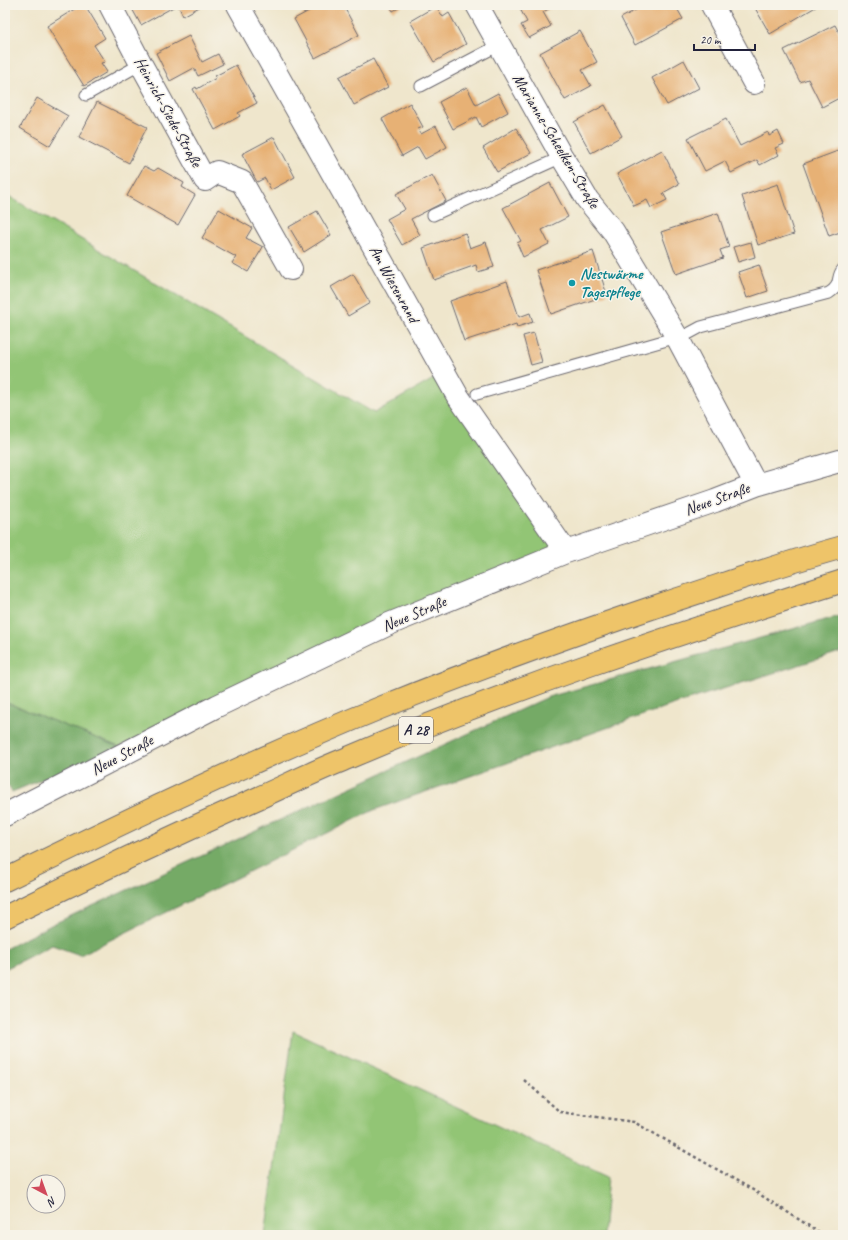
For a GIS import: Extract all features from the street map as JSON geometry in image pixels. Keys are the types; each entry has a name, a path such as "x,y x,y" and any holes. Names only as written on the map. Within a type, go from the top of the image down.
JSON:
{"highway":[{"name":"A 28","path":"5,880 119,824 224,776 381,708 577,633 802,558 843,547"},
{"name":"A 28","path":"5,916 145,849 342,760 426,726 707,624 843,581"}],"street":[{"name":"Heinrich-Siede-Straße","path":"110,5 206,180 217,172 242,182 291,269"},
{"name":"Am Wiesenrand","path":"238,5 457,395 566,552"},
{"name":"Marianne-Scheelken-Straße","path":"477,5 562,158 587,199 613,231 677,337 756,485"},
{"path":"712,5 754,83"},
{"name":"Neue Straße","path":"5,815 217,706 389,624 566,552 715,501 756,485 843,460"}],"lane":[{"path":"421,86 499,45"},
{"path":"86,95 141,64"},
{"path":"433,215 562,158"},
{"path":"477,394 688,334 701,327 829,293 838,285 843,269"}],"path":[{"path":"524,1080 560,1112 634,1122 753,1190 823,1235"}],"green space":[{"path":"5,194 374,413 437,377 556,551 119,747 5,702"},
{"path":"843,615 843,651 669,706 374,810 80,955 52,945 5,969 5,949 53,924 548,697"},
{"path":"5,702 119,747 12,792 5,781"},
{"path":"293,1031 608,1177 603,1235 265,1235"}],"building":[{"path":"81,5 85,5 105,38 94,45 105,62 101,63 107,72 84,86 47,26"},
{"path":"130,5 177,5 141,25"},
{"path":"178,5 203,5 183,16"},
{"path":"320,5 343,5 359,35 315,58 294,19"},
{"path":"389,5 404,5 393,11"},
{"path":"518,5 556,5 543,12 551,26 529,38 521,25 527,22"},
{"path":"645,5 675,5 683,19 635,45 621,18"},
{"path":"759,5 819,5 770,34 755,8"},
{"path":"436,6 443,17 449,13 466,44 434,62 410,21"},
{"path":"835,25 843,40 843,96 822,107 808,79 800,82 784,50"},
{"path":"580,31 597,62 582,70 591,86 565,100 540,53"},
{"path":"189,36 202,62 218,54 223,64 198,76 194,68 170,81 156,53"},
{"path":"373,59 388,87 354,105 339,77"},
{"path":"684,60 699,88 667,105 652,78"},
{"path":"236,65 257,103 238,113 240,116 215,130 193,89 196,87 197,89 216,78 215,76"},
{"path":"467,87 476,105 498,93 508,112 481,127 476,117 453,129 439,102"},
{"path":"37,98 68,116 50,146 20,128"},
{"path":"97,102 147,127 129,163 79,137"},
{"path":"410,103 423,127 418,129 421,134 436,126 447,147 425,159 418,147 402,156 382,119"},
{"path":"605,105 622,136 591,153 574,122"},
{"path":"726,119 740,146 768,132 769,136 778,131 784,144 775,148 779,155 760,165 757,160 731,173 725,161 705,171 688,138"},
{"path":"516,128 531,153 497,172 483,148"},
{"path":"274,137 295,177 271,190 265,178 257,182 242,154"},
{"path":"843,149 843,231 829,236 803,164"},
{"path":"662,150 679,184 663,193 667,200 651,208 647,200 634,206 617,174"},
{"path":"144,166 154,171 158,168 184,183 182,187 195,195 178,225 127,196"},
{"path":"432,175 446,201 411,219 420,235 402,245 387,219 405,209 396,194"},
{"path":"550,183 568,217 542,230 549,244 523,257 517,243 521,241 503,208"},
{"path":"778,184 794,234 758,245 742,196"},
{"path":"219,209 252,228 246,238 263,247 248,272 232,263 236,257 202,238"},
{"path":"317,211 331,235 304,252 289,227"},
{"path":"718,213 729,247 720,250 723,258 676,274 661,232"},
{"path":"465,233 470,248 486,242 494,267 478,272 476,265 434,280 423,248"},
{"path":"751,242 755,257 738,262 733,247"},
{"name":"Nestwärme Tagespflege","path":"593,251 607,295 551,314 536,270"},
{"path":"759,265 768,291 747,298 738,272"},
{"path":"353,274 370,303 348,316 331,287"},
{"path":"507,281 519,317 530,313 533,322 517,327 516,324 464,341 450,301"},
{"path":"534,333 542,362 531,365 523,336"}],"place":[{"name":"Nestwärme Tagespflege","path":"572,283"}]}
